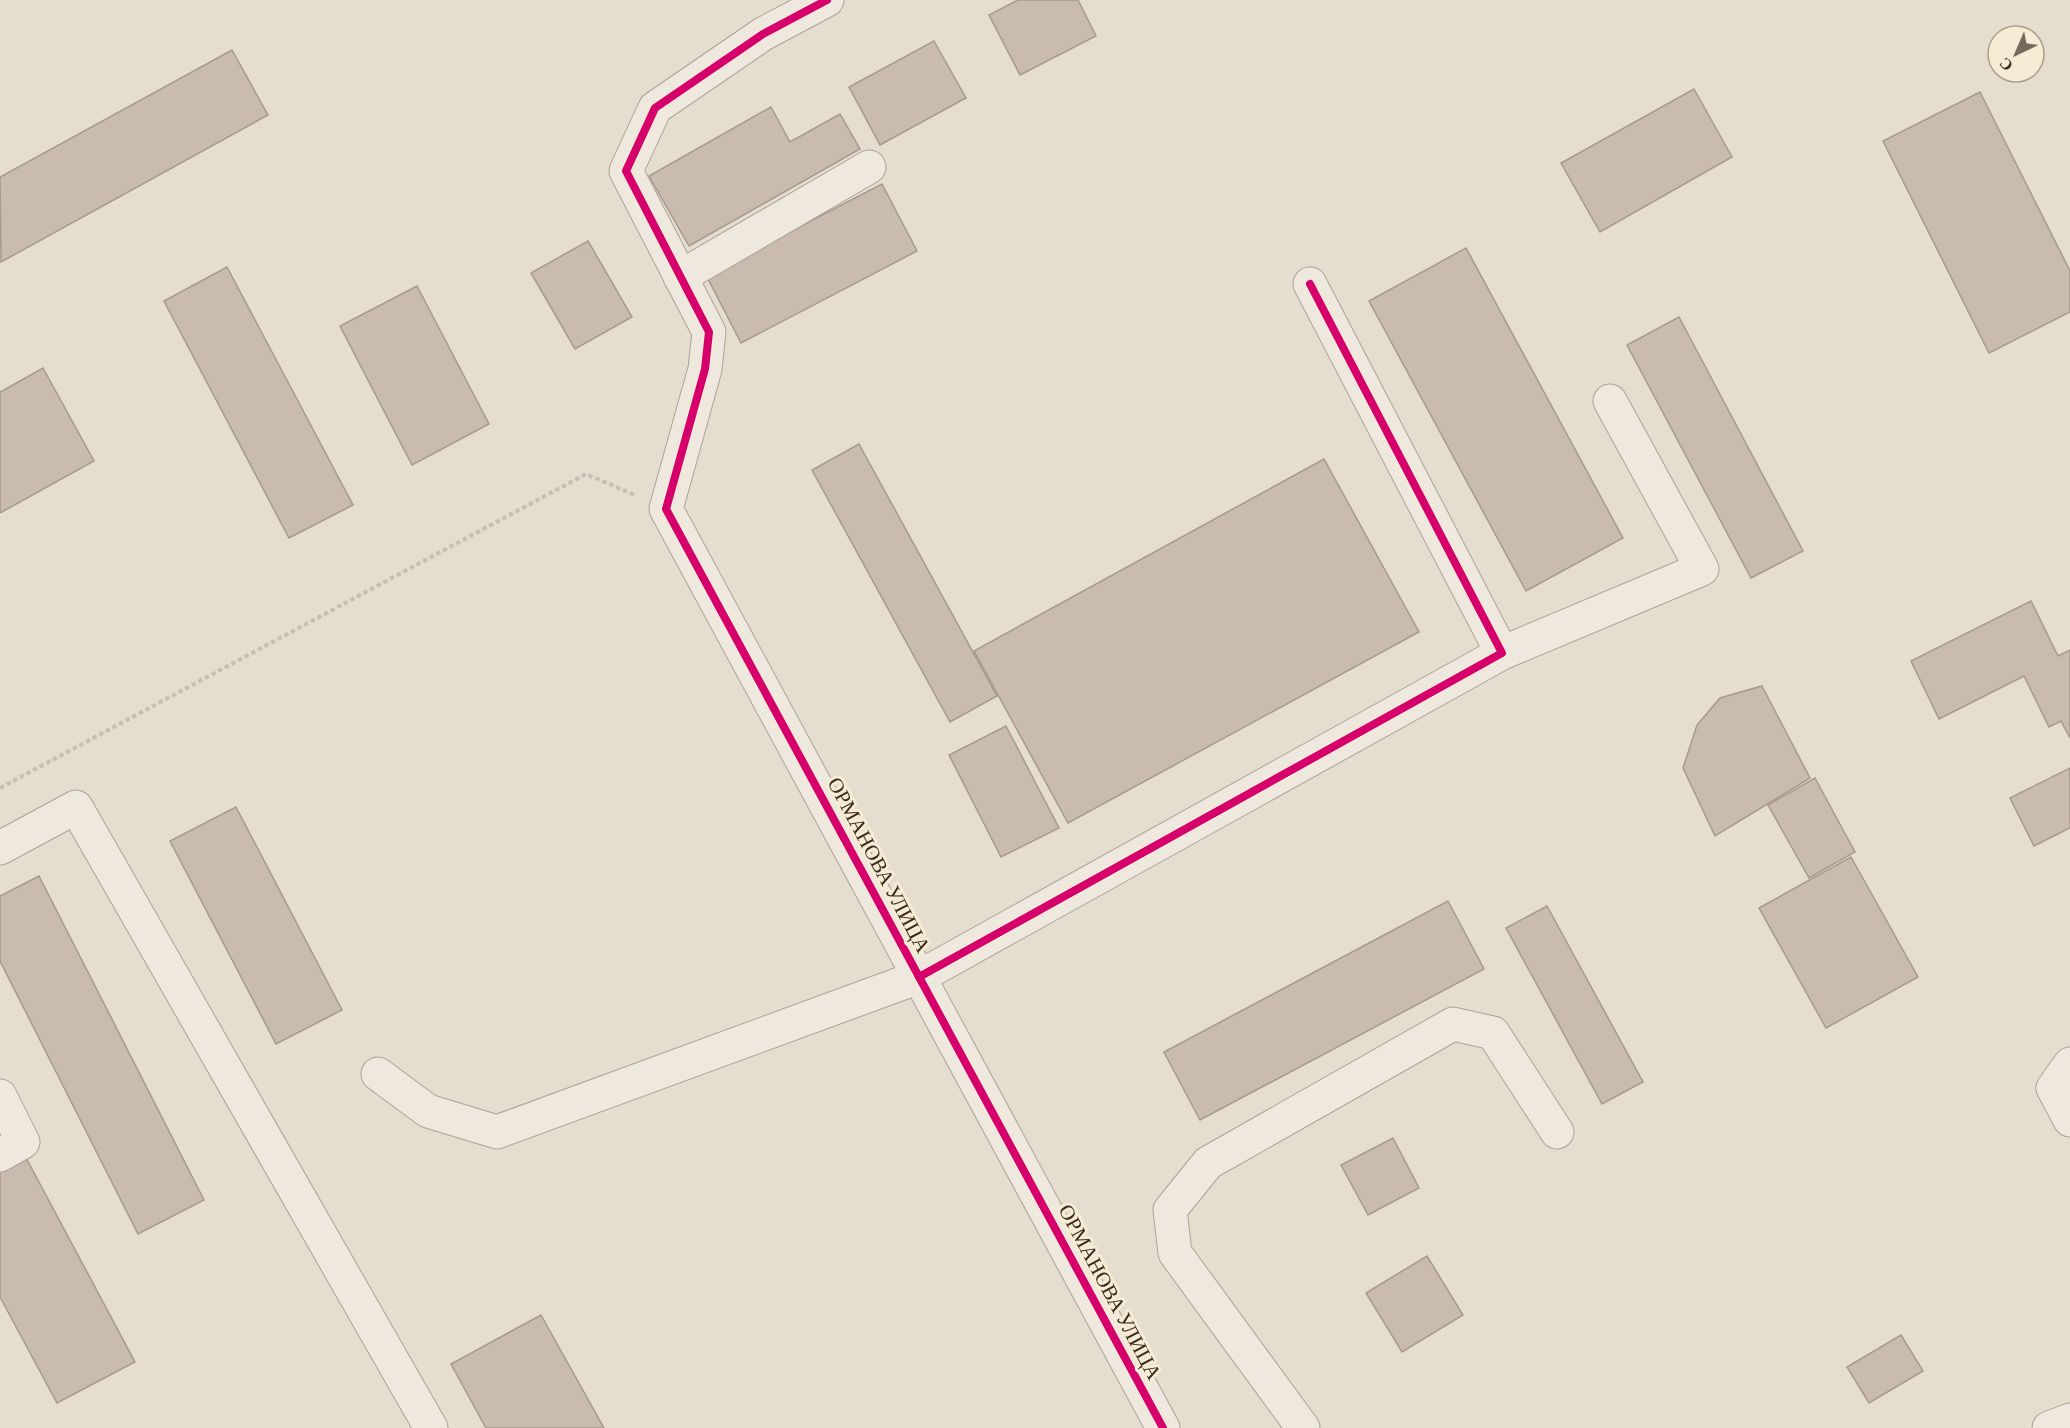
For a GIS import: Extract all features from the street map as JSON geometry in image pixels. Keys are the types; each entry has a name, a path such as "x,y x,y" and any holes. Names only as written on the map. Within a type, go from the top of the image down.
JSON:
{"street":[{"path":"666,509 705,369 709,332 626,171 655,108 763,34 827,0"},
{"path":"680,277 869,167"},
{"path":"1310,284 1502,653"},
{"path":"378,1074 428,1111 497,1132 919,977 1502,653 1702,569 1610,401"},
{"name":"ОРМАНОВА УЛИЦА","path":"666,509 1163,1428"},
{"path":"0,848 76,807 431,1428"},
{"path":"1304,1428 1176,1252 1170,1210 1208,1163 1453,1024 1493,1032 1557,1132"},
{"path":"2070,1064 2053,1088 2070,1120"},
{"path":"0,1096 23,1142 0,1155"},
{"path":"2049,1428 2070,1420"}],"path":[{"path":"0,788 586,474 666,509"}],"building":[{"path":"1018,0 1078,0 1096,36 1020,75 989,15"},
{"path":"934,41 966,98 880,145 849,87"},
{"path":"232,50 268,115 1,262 0,177"},
{"path":"1694,89 1732,157 1600,232 1561,163"},
{"path":"1980,92 2070,271 2070,312 1989,353 1883,141"},
{"path":"771,107 790,142 840,114 860,149 689,246 649,176"},
{"path":"882,184 917,251 741,343 706,275"},
{"path":"588,241 632,317 575,349 531,273"},
{"path":"1466,248 1623,538 1526,591 1369,301"},
{"path":"227,267 353,505 289,538 164,301"},
{"path":"417,286 489,424 412,465 340,326"},
{"path":"1679,317 1803,551 1751,578 1627,345"},
{"path":"43,368 94,461 0,513 0,392"},
{"path":"859,444 997,696 950,722 812,470"},
{"path":"1324,459 1419,632 1068,823 974,651"},
{"path":"2031,601 2058,656 2070,650 2070,738 2061,721 2049,727 2024,676 1939,719 1911,661"},
{"path":"1762,686 1810,778 1715,836 1683,768 1697,725 1720,698"},
{"path":"1006,726 1059,828 1001,857 949,755"},
{"path":"2070,768 2070,828 2034,846 2010,798"},
{"path":"1815,778 1855,852 1809,878 1768,805"},
{"path":"236,807 342,1010 276,1044 170,841"},
{"path":"1851,857 1918,977 1826,1028 1759,908"},
{"path":"39,876 204,1200 138,1234 0,961 0,896"},
{"path":"1448,901 1484,969 1200,1120 1164,1052"},
{"path":"1547,906 1643,1082 1602,1104 1506,928"},
{"path":"1393,1138 1419,1188 1368,1215 1341,1165"},
{"path":"24,1154 135,1362 57,1403 0,1297 0,1167"},
{"path":"1427,1256 1463,1315 1402,1352 1366,1293"},
{"path":"541,1315 604,1428 486,1428 451,1364"},
{"path":"1901,1335 1923,1371 1869,1403 1847,1367"}],"cycle path":[{"path":"827,0 763,34 655,108 626,171 709,332 705,369 666,509 1163,1428"},
{"path":"919,977 1502,653 1310,284"}]}
